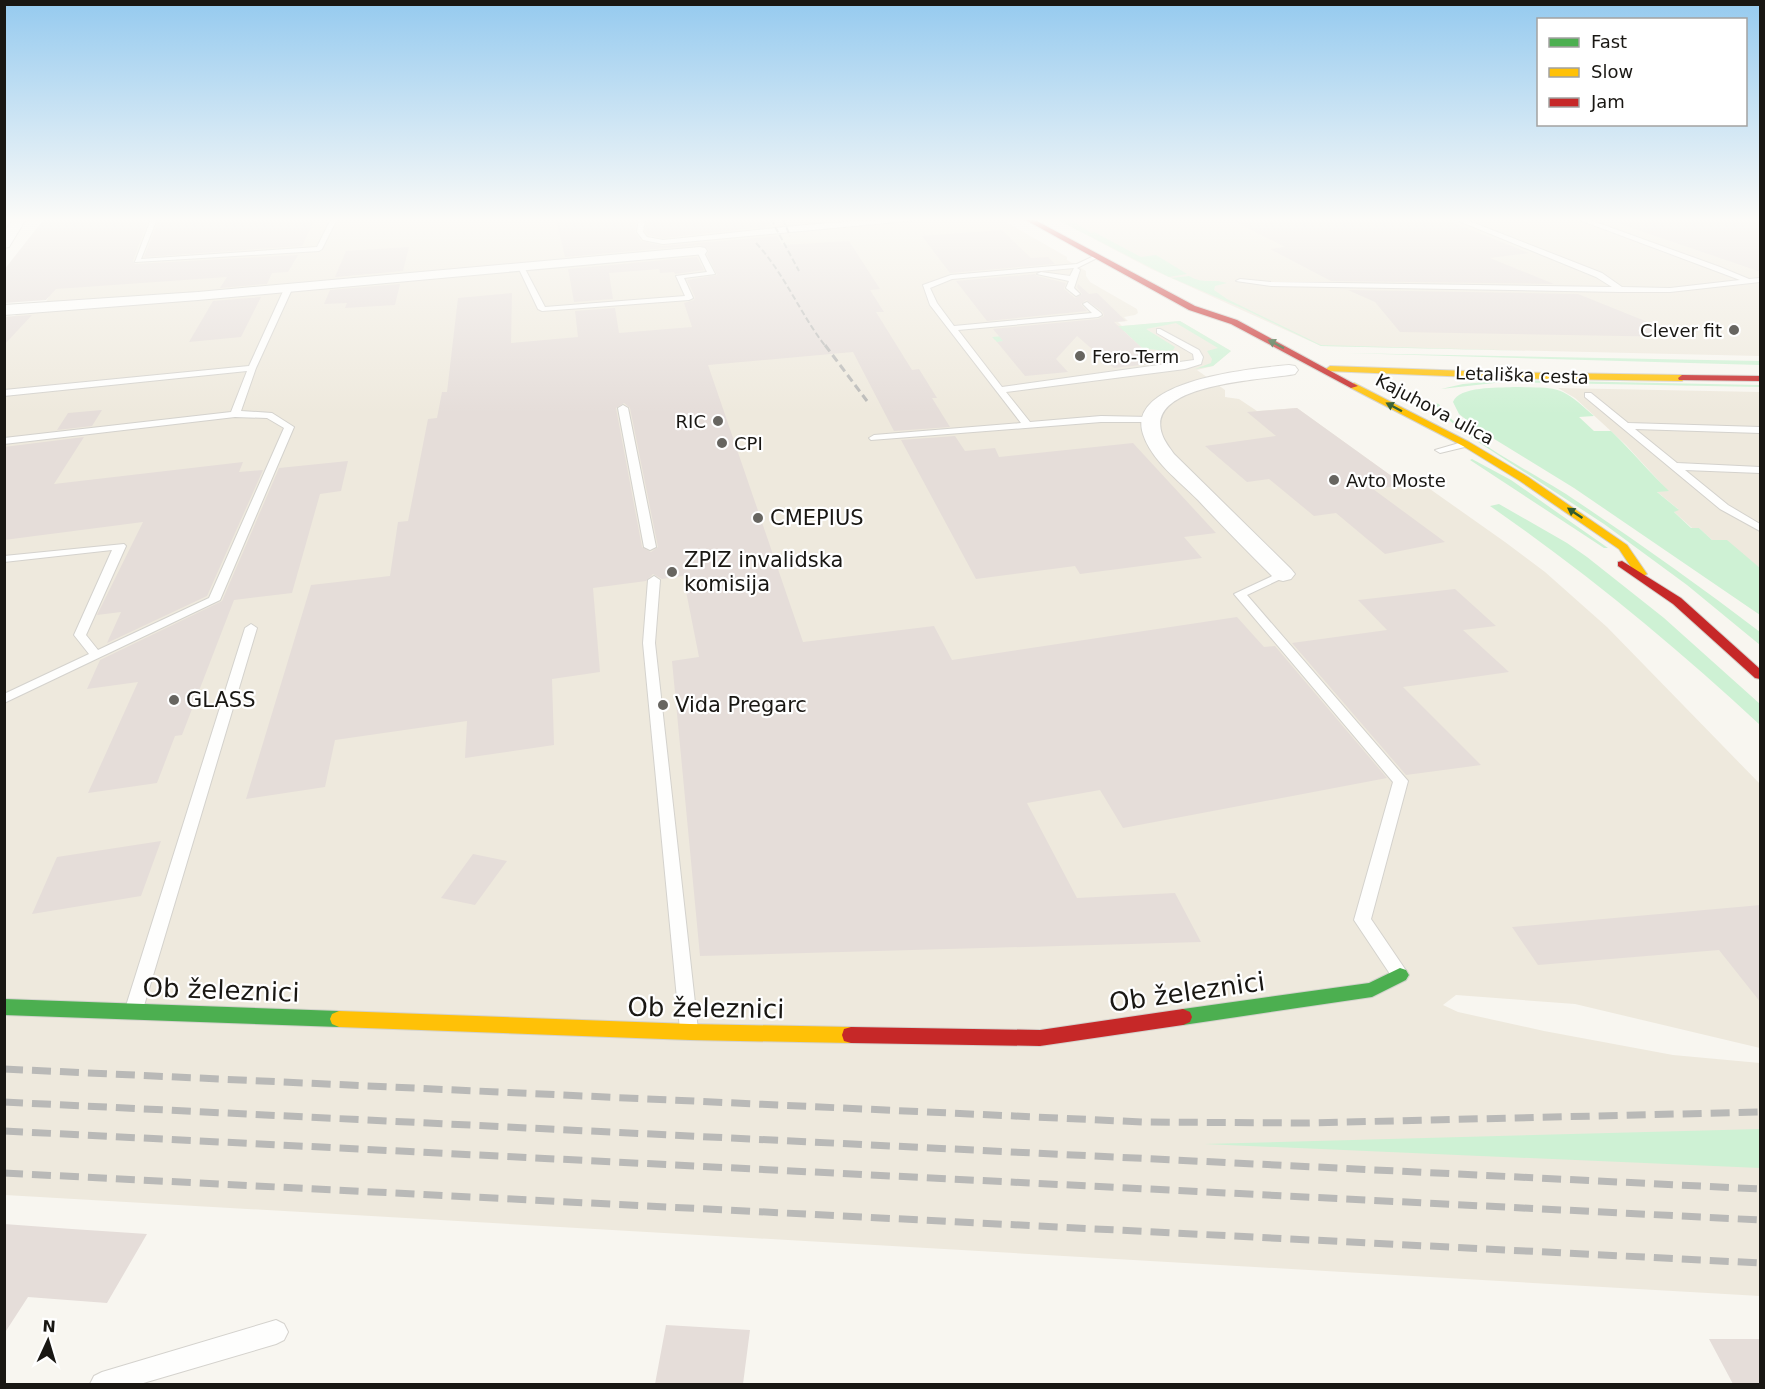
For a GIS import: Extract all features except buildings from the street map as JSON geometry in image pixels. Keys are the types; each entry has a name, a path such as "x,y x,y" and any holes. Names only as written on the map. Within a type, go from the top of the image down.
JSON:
{"main road":[{"name":"Kajuhova ulica","path":"1146,284 1192,308 1234,322 1445,435 1466,444 1538,488 1623,547 1641,574"},
{"name":"Kajuhova ulica","path":"1192,308 1209,324 1234,338"},
{"path":"1268,357 1293,372"},
{"name":"Letališka cesta","path":"1293,372 1336,363 1761,370"},
{"name":"Letališka cesta","path":"1318,368 1761,381"},
{"path":"1429,388 1437,384 1496,375"},
{"path":"1428,408 1466,444"},
{"name":"Kajuhova ulica","path":"1435,447 1458,461"},
{"name":"Kajuhova ulica","path":"1611,559 1641,574 1761,675"},
{"name":"Ob železnici","path":"4,1007 690,1032 1040,1038 1372,990 1400,975"}],"street":[{"path":"4,310 326,284"},
{"name":"Letališka cesta","path":"1150,420 1165,401 1187,387 1216,380 1293,372"},
{"path":"1150,420 1152,438 1166,457 1284,574"}],"lane":[{"path":"529,284 542,309 689,298 683,284"},
{"path":"931,284 926,287 927,294 1028,425"},
{"path":"1071,284 1070,288 1076,294"},
{"path":"1269,284 1679,290 1733,284"},
{"path":"1612,284 1621,290"},
{"path":"234,414 289,287"},
{"path":"954,328 1098,315 1087,304"},
{"path":"999,390 1185,366 1197,362 1199,357 1196,352 1160,331"},
{"path":"4,393 252,368"},
{"path":"1588,394 1724,507 1760,528"},
{"path":"623,408 650,547"},
{"path":"4,441 234,414 269,415 289,427 214,600 4,699"},
{"path":"874,438 1101,419 1150,420"},
{"path":"1626,426 1761,430"},
{"path":"1435,447 1466,444"},
{"path":"1673,466 1761,470"},
{"path":"4,559 120,546 80,635 96,655"},
{"path":"1284,574 1240,594 1401,781 1362,920 1400,975"},
{"path":"654,580 649,643 690,1032"},
{"path":"134,1011 251,627"},
{"path":"102,1384 276,1332"}],"shaded area":[{"path":"55,284 1093,284 1137,309 1138,313 1135,315 1124,317 1128,321 1118,322 1122,326 1180,321 1231,351 1213,366 1197,370 1225,390 1225,397 1239,399 1257,411 1297,408 1404,485 1420,482 1545,572 1607,627 1760,784 1760,1048 1575,1004 1456,995 1443,1005 1458,1012 1544,1031 1673,1055 1760,1063 1760,1296 5,1195 4,317 14,316 45,304"},
{"path":"1184,284 1760,284 1760,356 1321,346"},
{"path":"1558,388 1760,392 1760,568 1744,556 1712,540 1699,528 1692,528 1674,512 1678,509 1656,491 1668,491 1626,445 1575,398"}],"green space":[{"path":"1186,284 1224,284 1215,286 1214,290 1227,299 1321,345 1532,351 1321,346"},
{"path":"1180,321 1231,351 1213,366 1195,369 1211,363 1212,359 1207,351 1218,348 1176,323 1146,329 1175,347 1173,350 1165,351 1142,348 1124,331 997,342 992,337"},
{"path":"1346,353 1760,361 1760,365"},
{"path":"1509,380 1760,385 1760,387 1503,382 1441,389 1463,384"},
{"path":"1513,387 1549,388 1573,398 1594,416 1579,417 1594,431 1611,431 1669,491 1657,492 1679,510 1674,512 1691,528 1699,528 1712,540 1727,540 1760,568 1760,615 1574,488 1478,429 1459,414 1453,402 1463,393 1471,390"},
{"path":"1434,403 1439,404 1448,416 1478,440 1566,494 1736,614 1760,632 1760,645 1687,585 1604,524 1466,434 1444,416"},
{"path":"1470,460 1511,480 1608,548 1604,548"},
{"path":"1499,504 1567,543 1664,618 1760,704 1760,725 1629,611 1490,506"},
{"path":"1760,1129 1760,1168 1204,1144"}],"railway":[{"path":"786,284 826,347"},
{"path":"825,345 867,401"},
{"path":"4,1069 1143,1122 1308,1123 1760,1112"},
{"path":"4,1102 1760,1189"},
{"path":"4,1131 1760,1220"},
{"path":"4,1173 1760,1263"}],"traffic: fast":[{"path":"1183,1017 1372,990 1400,975"},
{"path":"4,1007 339,1019"}],"traffic: slow":[{"path":"1330,369 1682,378"},
{"path":"1354,386 1466,444 1524,479 1623,547 1641,574"},
{"path":"339,1019 690,1032 851,1035"}],"traffic: jam":[{"path":"1147,284 1192,308 1234,322 1354,386"},
{"path":"1682,378 1760,379"},
{"path":"1622,564 1677,601 1760,675"},
{"path":"851,1035 1040,1038 1183,1017"}],"place":[{"name":"Clever fit","path":"1734,330"},
{"name":"Fero-Term","path":"1080,356"},
{"name":"RIC","path":"718,421"},
{"name":"CPI","path":"722,443"},
{"name":"Avto Moste","path":"1334,480"},
{"name":"CMEPIUS","path":"758,518"},
{"name":"ZPIZ invalidska komisija","path":"672,572"},
{"name":"GLASS","path":"174,700"},
{"name":"Vida Pregarc","path":"663,705"}]}
